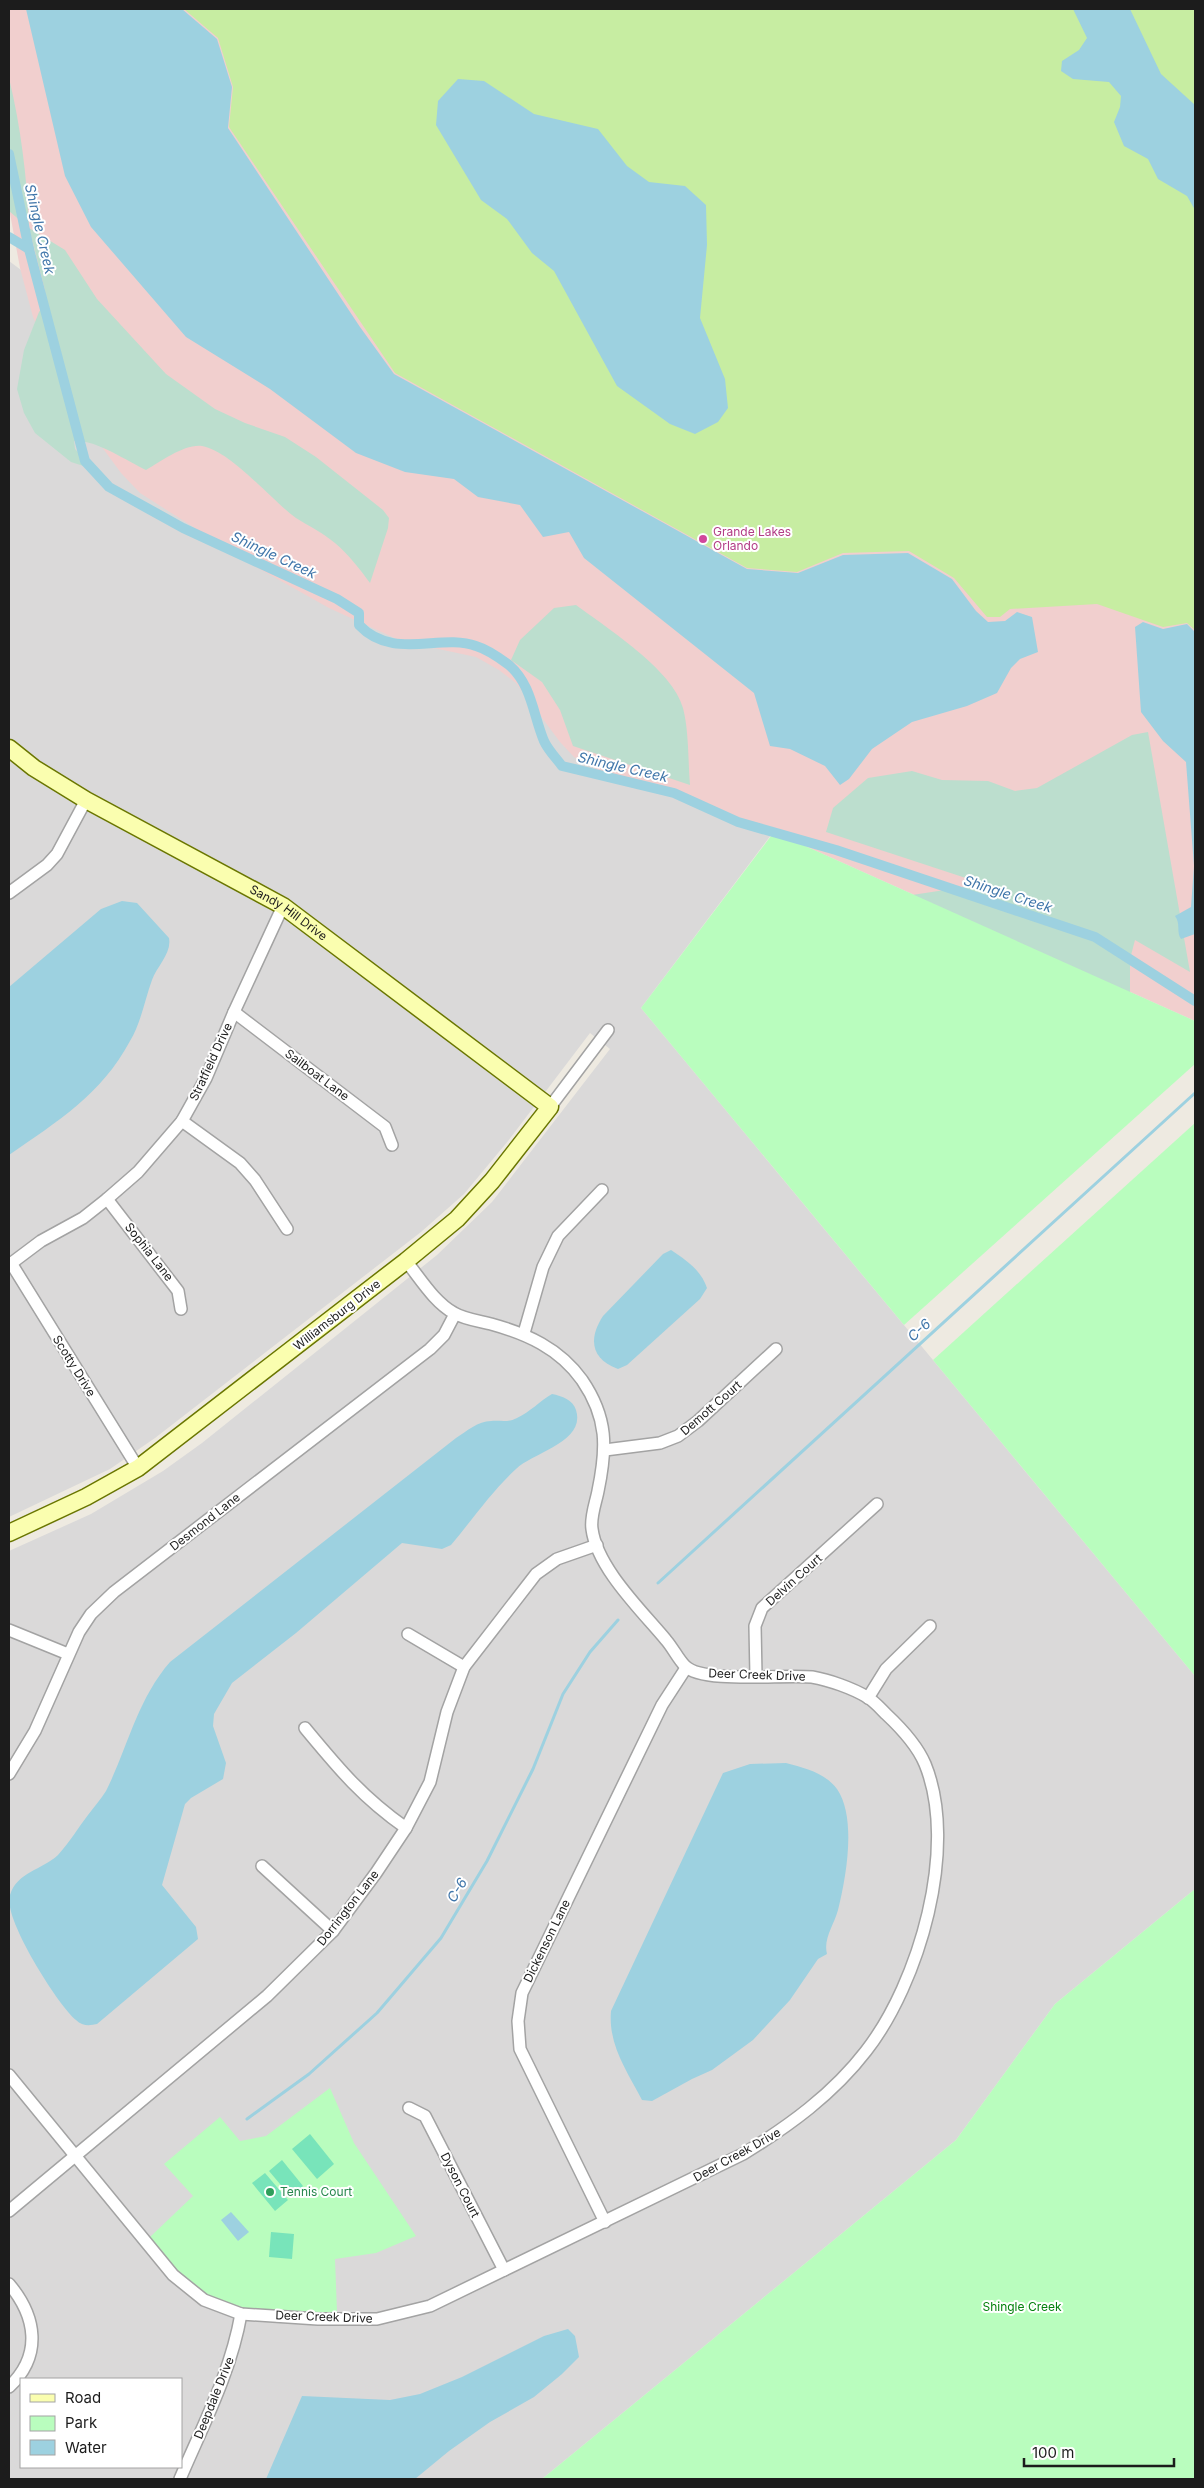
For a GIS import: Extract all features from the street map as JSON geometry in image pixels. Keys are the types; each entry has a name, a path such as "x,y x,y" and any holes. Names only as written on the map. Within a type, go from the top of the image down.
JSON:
{"street":[{"name":"Sandy Hill Drive","path":"9,748 34,768 86,800 283,906 550,1106"},
{"path":"9,893 47,865 57,854 86,800"},
{"name":"Stratfield Drive","path":"10,1264 41,1241 83,1218 108,1199 138,1172 182,1120 206,1078 283,906"},
{"name":"Sailboat Lane","path":"234,1012 385,1127 392,1145"},
{"name":"Williamsburg Drive","path":"9,1533 86,1497 138,1468 406,1261 457,1218 492,1181 608,1030"},
{"path":"182,1120 240,1163 255,1180 287,1229"},
{"path":"524,1333 544,1267 558,1236 602,1190"},
{"name":"Sophia Lane","path":"108,1199 178,1291 181,1309"},
{"path":"406,1261 437,1299 455,1314 524,1333 557,1353 580,1379 599,1408 605,1450 591,1527 597,1545 611,1573 686,1668"},
{"name":"Scotty Drive","path":"10,1264 138,1468"},
{"name":"Desmond Lane","path":"9,1774 35,1731 68,1654 92,1614 114,1592 430,1349 444,1335 455,1314"},
{"name":"Demott Court","path":"605,1450 660,1443 678,1436 698,1422 776,1349"},
{"name":"Delvin Court","path":"756,1676 755,1626 762,1608 877,1504"},
{"name":"Dorrington Lane","path":"9,2211 267,1996 333,1931 376,1874 406,1828 430,1782 447,1712 464,1667 536,1574 557,1559 597,1545"},
{"path":"868,1698 890,1663 930,1626"},
{"path":"9,1630 68,1654"},
{"path":"408,1634 464,1667"},
{"name":"Deer Creek Drive","path":"9,2075 173,2275 204,2300 241,2314 318,2319 377,2319 430,2306 743,2154 786,2128 828,2092 866,2052 889,2017 908,1977 926,1928 938,1831 934,1796 925,1763 904,1731 868,1698 845,1687 814,1678 710,1676 686,1668"},
{"name":"Dickenson Lane","path":"605,2222 520,2049 518,2021 522,1993 662,1705 686,1668"},
{"path":"305,1728 349,1782 378,1809 406,1828"},
{"path":"262,1866 333,1931"},
{"name":"Dyson Court","path":"409,2108 425,2116 504,2270"},
{"path":"9,2284 26,2309 32,2327 32,2346 25,2366 9,2387"},
{"name":"Deepdale Drive","path":"180,2479 227,2370 241,2314"}],"shaded area":[{"name":"Grande Lakes Orlando","path":"9,9 1195,9 1195,1021 774,832 598,770 574,757 560,742 516,683 499,670 476,657 401,641 329,608 256,567 140,493 121,473 99,443 50,356 33,317 20,268 9,208"},
{"path":"9,261 774,831 641,1008 1195,1676 1195,1889 1055,2004 956,2140 542,2479 9,2479 9,1551 91,1514 163,1471 202,1443 437,1255 492,1202 610,1049 590,1033 508,1141 464,1194 421,1232 155,1438 110,1469 9,1517"}],"green space":[{"path":"184,9 1195,9 1195,630 1187,623 1163,627 1097,604 1010,609 1000,617 987,617 954,578 909,551 843,553 797,572 747,568 395,373 229,127 233,87 218,38"},
{"path":"9,78 23,153 29,228 9,211"},
{"path":"29,228 65,250 97,299 166,374 215,409 245,423 285,437 316,457 383,510 389,518 388,528 370,583 354,562 335,543 296,518 238,466 213,450 202,446 195,446 181,450 146,470 101,447 82,441 74,441 75,449 96,470 71,462 35,433 24,413 17,389 24,350 39,312 46,302 45,290"},
{"path":"576,605 621,638 653,665 677,694 683,708 686,726 690,785 573,746 560,710 542,682 511,660 520,640 554,608"},
{"path":"1148,732 1190,972 1135,940 1130,959 1130,1000 827,908 984,884 826,832 833,808 868,778 912,771 942,780 988,781 1015,791 1037,788 1132,735"},
{"name":"Shingle Creek","path":"774,832 1195,1021 1195,1064 904,1325 641,1008"},
{"path":"1195,1123 1195,1676 933,1360"},
{"name":"Shingle Creek","path":"1195,1889 1195,2479 542,2479 956,2140 1055,2004"},
{"path":"330,2088 354,2143 416,2236 376,2253 335,2259 337,2312 279,2312 238,2307 219,2301 202,2292 182,2276 150,2237 193,2196 164,2164 220,2117 240,2141 266,2136"},
{"path":"310,2134 334,2164 317,2179 292,2149"},
{"path":"282,2160 303,2186 291,2197 269,2171"},
{"name":"Tennis Court","path":"265,2173 288,2200 275,2211 252,2183"},
{"path":"271,2232 294,2234 292,2259 269,2257"}],"water":[{"path":"26,9 182,9 217,39 232,87 228,128 360,327 394,374 747,569 798,573 843,555 908,553 952,579 976,611 988,622 1005,621 1017,612 1032,617 1038,652 1020,659 1011,668 997,693 967,706 912,722 872,749 849,779 840,785 825,766 790,749 770,746 754,693 584,558 569,532 543,537 520,505 478,497 454,479 405,472 356,453 270,389 186,337 91,227 65,176"},
{"path":"1073,9 1130,9 1161,74 1195,105 1195,210 1187,196 1158,179 1148,159 1124,146 1114,122 1120,107 1121,96 1109,82 1073,79 1061,71 1062,61 1079,50 1087,38"},
{"path":"458,79 484,81 534,114 598,129 627,166 649,182 685,186 706,205 707,245 700,318 725,379 728,408 718,422 695,434 670,424 617,386 554,271 532,253 507,219 481,200 436,125 438,101"},
{"path":"1143,622 1163,629 1187,624 1195,632 1195,934 1181,939 1175,916 1191,907 1194,866 1186,762 1163,741 1141,712 1135,627"},
{"path":"122,901 137,903 169,938 168,949 152,980 134,1034 106,1077 92,1092 77,1106 9,1155 9,987 101,909"},
{"path":"671,1250 697,1271 707,1288 700,1299 627,1365 618,1369 609,1365 597,1354 595,1347 594,1340 598,1324 603,1316 663,1254"},
{"path":"552,1394 567,1399 575,1407 577,1421 573,1430 556,1445 516,1469 490,1496 451,1545 442,1549 402,1543 296,1633 232,1683 214,1714 213,1726 226,1763 223,1779 191,1798 185,1804 162,1885 196,1927 198,1939 97,2024 86,2025 78,2022 57,1997 33,1960 14,1922 10,1906 10,1895 13,1887 24,1876 58,1855 104,1794 149,1692 170,1662 456,1438 486,1421 514,1420"},
{"path":"786,1763 821,1775 832,1783 843,1801 847,1816 848,1848 844,1882 838,1910 826,1943 827,1954 818,1959 790,2000 753,2040 712,2070 652,2101 642,2100 625,2068 612,2035 611,2011 723,1773 750,1764"},
{"path":"231,2212 249,2232 238,2241 221,2220"},
{"path":"568,2329 575,2336 579,2357 562,2374 534,2397 490,2422 449,2451 415,2479 266,2479 302,2396 390,2400 420,2394 462,2377 544,2336"}],"waterway":[{"name":"Shingle Creek","path":"9,154 29,249 85,461 109,487 183,528 337,599 359,613 359,625 372,636 387,642 401,644 462,643 480,647 493,654 509,665 523,682 544,741 562,766 674,793 738,822 836,850 1095,937 1195,1001"},
{"path":"9,237 29,249"},
{"name":"C-6","path":"658,1583 1195,1093"},
{"name":"C-6","path":"247,2119 309,2074 377,2013 441,1938 487,1861 533,1769 563,1694 590,1652 618,1620"}],"place":[{"name":"Grande Lakes Orlando","path":"703,539"},
{"name":"Tennis Court","path":"270,2192"}]}
